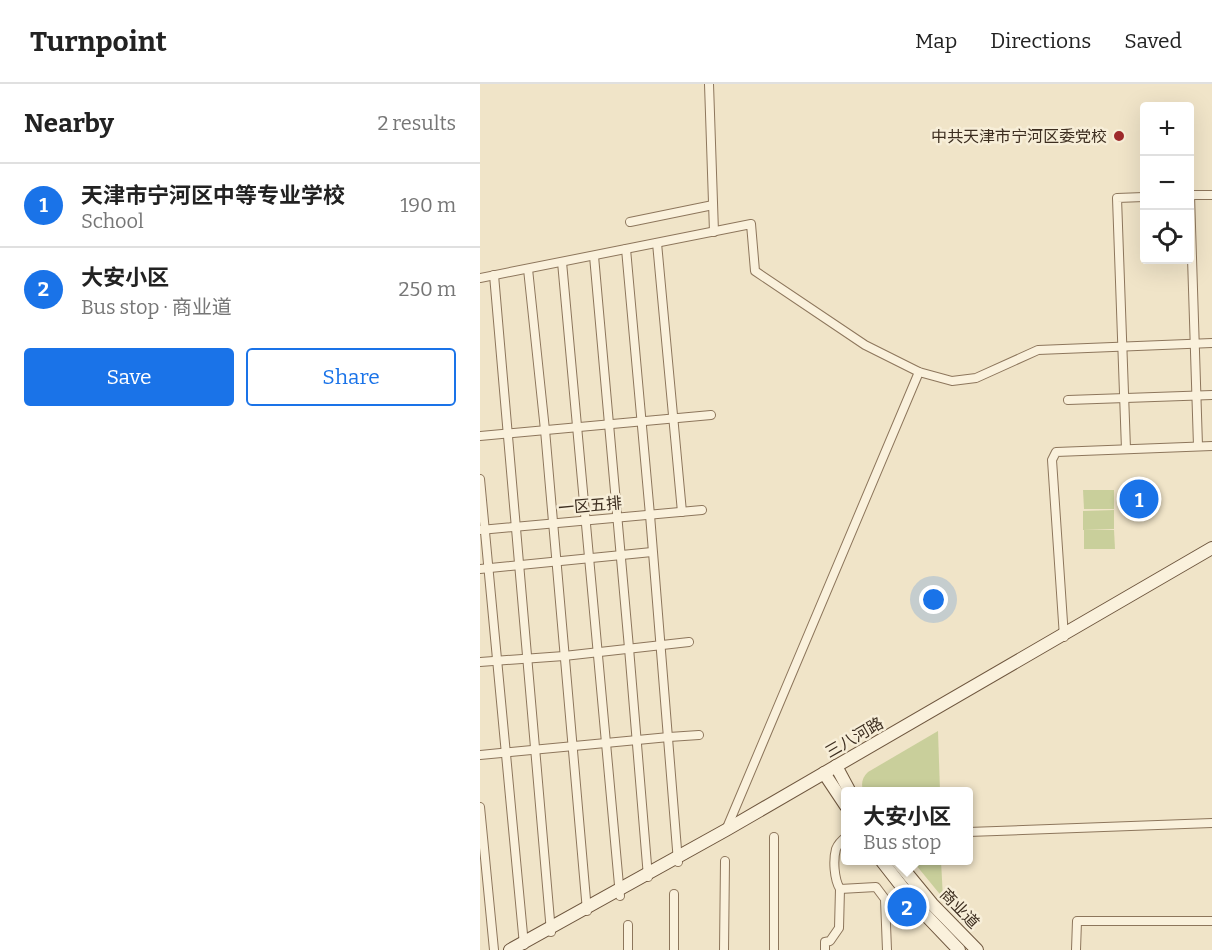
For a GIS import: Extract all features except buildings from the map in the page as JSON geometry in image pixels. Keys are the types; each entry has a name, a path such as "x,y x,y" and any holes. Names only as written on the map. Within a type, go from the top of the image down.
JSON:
{"street":[{"path":"709,84 714,232"},
{"path":"1194,195 1212,195"},
{"path":"1126,449 1117,198 1140,197"},
{"path":"630,222 713,205"},
{"path":"1190,210 1198,446"},
{"path":"480,278 751,224 755,271 865,345 919,372 952,381 976,378 1038,350 1212,344"},
{"path":"657,243 682,512"},
{"path":"626,249 678,860"},
{"path":"594,256 648,877"},
{"path":"562,262 620,893"},
{"path":"528,269 545,430 587,911"},
{"path":"494,275 551,930"},
{"path":"724,834 919,372"},
{"path":"1068,400 1212,395"},
{"path":"480,436 711,415"},
{"path":"1064,637 1053,456 1056,452 1212,446"},
{"path":"480,479 484,569 497,661 523,947"},
{"name":"一区五排","path":"482,530 702,510"},
{"name":"三八河路","path":"510,950 523,947 832,773 1212,548"},
{"path":"484,569 652,552"},
{"name":"三八河路","path":"1064,637 1212,555"},
{"path":"480,663 689,642"},
{"path":"480,755 699,735"},
{"path":"832,773 845,787"},
{"path":"832,773 841,794"},
{"path":"480,807 494,950"},
{"path":"973,832 1212,824"},
{"path":"774,837 774,950"},
{"path":"825,950 825,942 830,941 839,928 840,889 837,884 836,854 837,846 841,842"},
{"path":"724,950 725,861"},
{"name":"商业道","path":"884,865 917,906 959,950"},
{"name":"商业道","path":"899,865 933,905 977,950"},
{"path":"840,889 876,887 885,899 887,950"},
{"path":"674,894 674,950"},
{"path":"1076,950 1077,921 1212,921"},
{"path":"628,924 628,950"}],"green space":[{"path":"1083,490 1114,490 1114,509 1084,509"},
{"path":"1114,510 1114,529 1083,530 1083,511"},
{"path":"1084,530 1114,530 1115,549 1084,549"},
{"path":"938,731 940,787 862,787 864,776"},
{"path":"916,865 941,865 943,898"}],"place":[{"name":"中共天津市宁河区委党校","path":"1119,136"},
{"name":"天津市宁河区中等专业学校","path":"1139,499"},
{"name":"大安小区","path":"907,907"}]}
